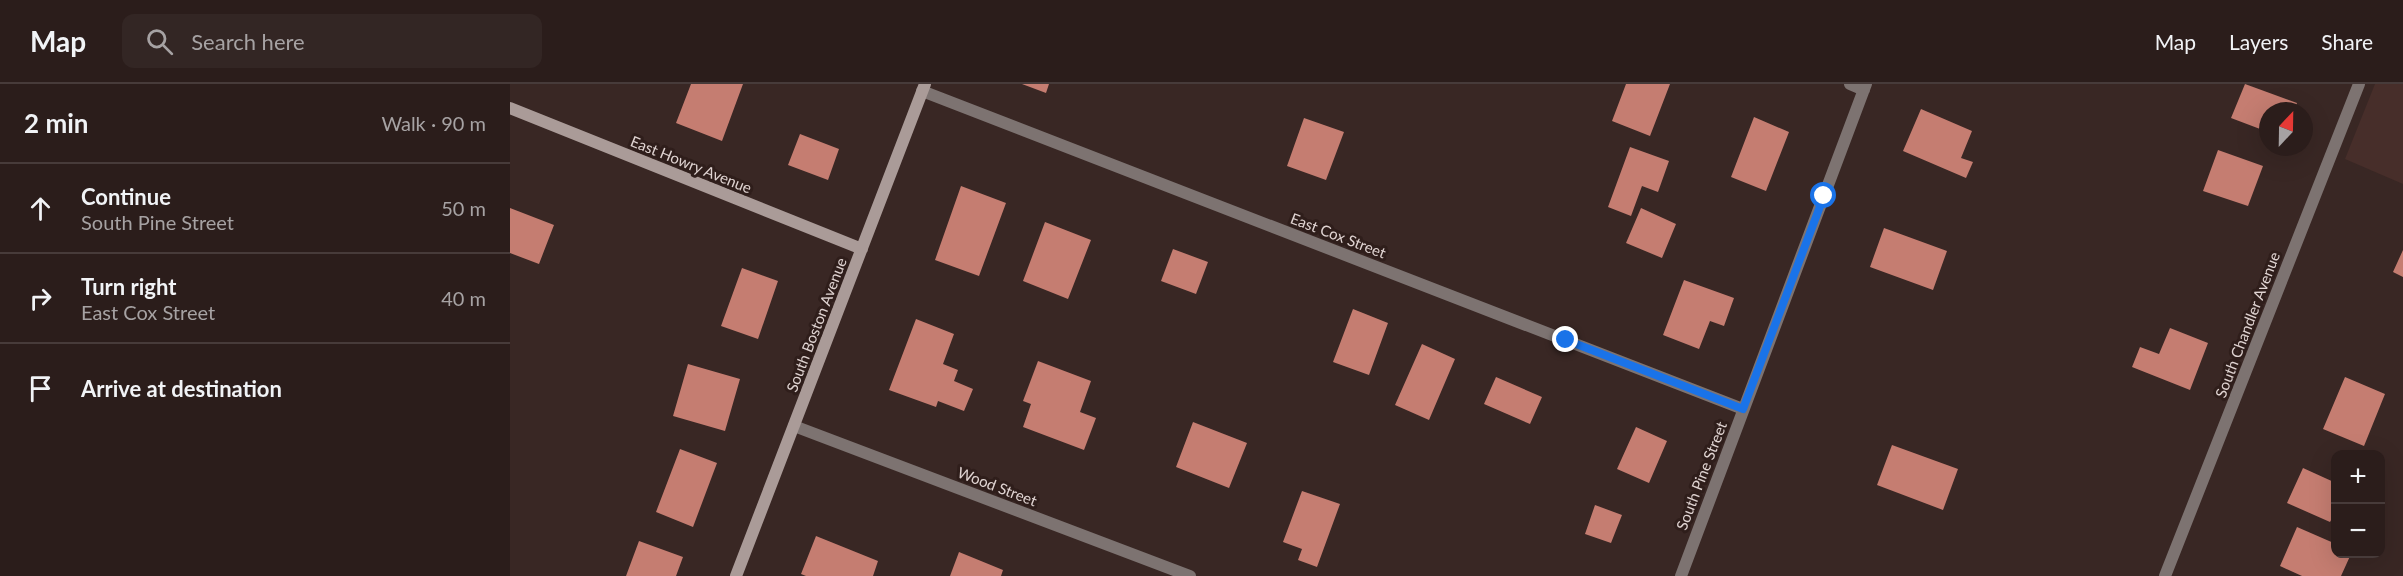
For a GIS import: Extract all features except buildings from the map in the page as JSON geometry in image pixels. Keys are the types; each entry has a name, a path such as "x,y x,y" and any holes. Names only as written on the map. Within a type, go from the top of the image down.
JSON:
{"street":[{"path":"1850,84 1865,87"},
{"name":"South Chandler Avenue","path":"2165,576 2359,84"},
{"name":"East Cox Street","path":"924,87 1743,409"},
{"name":"South Boston Avenue","path":"736,576 924,87"},
{"name":"South Pine Street","path":"1680,576 1865,87"},
{"name":"East Howry Avenue","path":"510,108 862,249"},
{"name":"Wood Street","path":"794,426 1190,576"}],"shaded area":[{"path":"2375,84 2403,84 2403,184 2345,159"}],"route":[{"path":"1566,340 1743,409 1824,196"}]}
